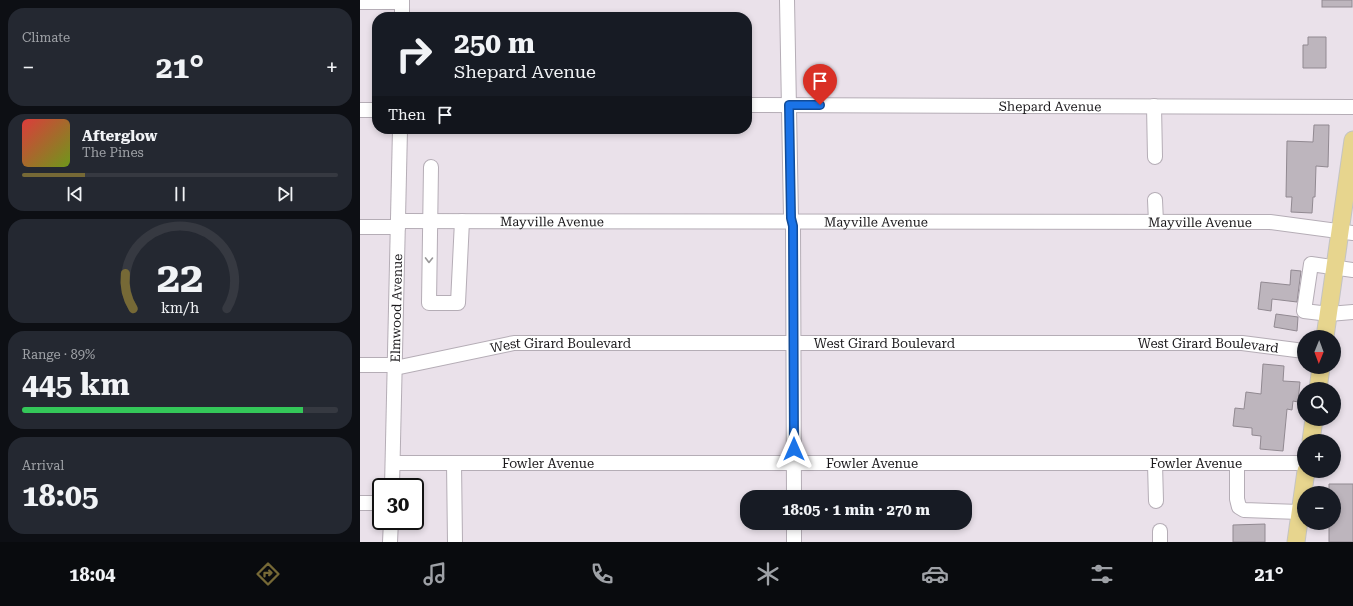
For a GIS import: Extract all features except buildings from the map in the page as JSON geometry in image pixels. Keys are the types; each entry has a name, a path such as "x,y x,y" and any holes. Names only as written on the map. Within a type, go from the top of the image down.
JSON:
{"main road":[{"path":"1326,330 1335,268 1347,232 1353,140"},
{"path":"1296,542 1298,530"}],"street":[{"path":"787,0 791,218 793,222 794,490"},
{"path":"360,2 402,1 402,12"},
{"name":"Shepard Avenue","path":"752,105 1353,107"},
{"path":"1154,106 1155,157"},
{"path":"360,110 372,110"},
{"name":"Elmwood Avenue","path":"392,478 400,134"},
{"path":"431,167 429,302 458,303 462,221"},
{"path":"1155,200 1156,222"},
{"name":"Mayville Avenue","path":"360,227 430,221 1270,222 1347,232"},
{"path":"1353,270 1311,264 1304,310 1328,314 1353,312"},
{"name":"West Girard Boulevard","path":"360,365 395,367 514,343 1242,343 1297,349"},
{"name":"Fowler Avenue","path":"393,463 1297,463"},
{"path":"454,463 455,542"},
{"path":"1155,464 1156,501"},
{"path":"1237,464 1237,499 1239,507 1244,510 1297,512"},
{"path":"360,503 372,503"},
{"path":"390,542 391,530"},
{"path":"794,530 794,542"}],"route":[{"path":"794,449 793,222 791,218 789,105 820,105"}]}
